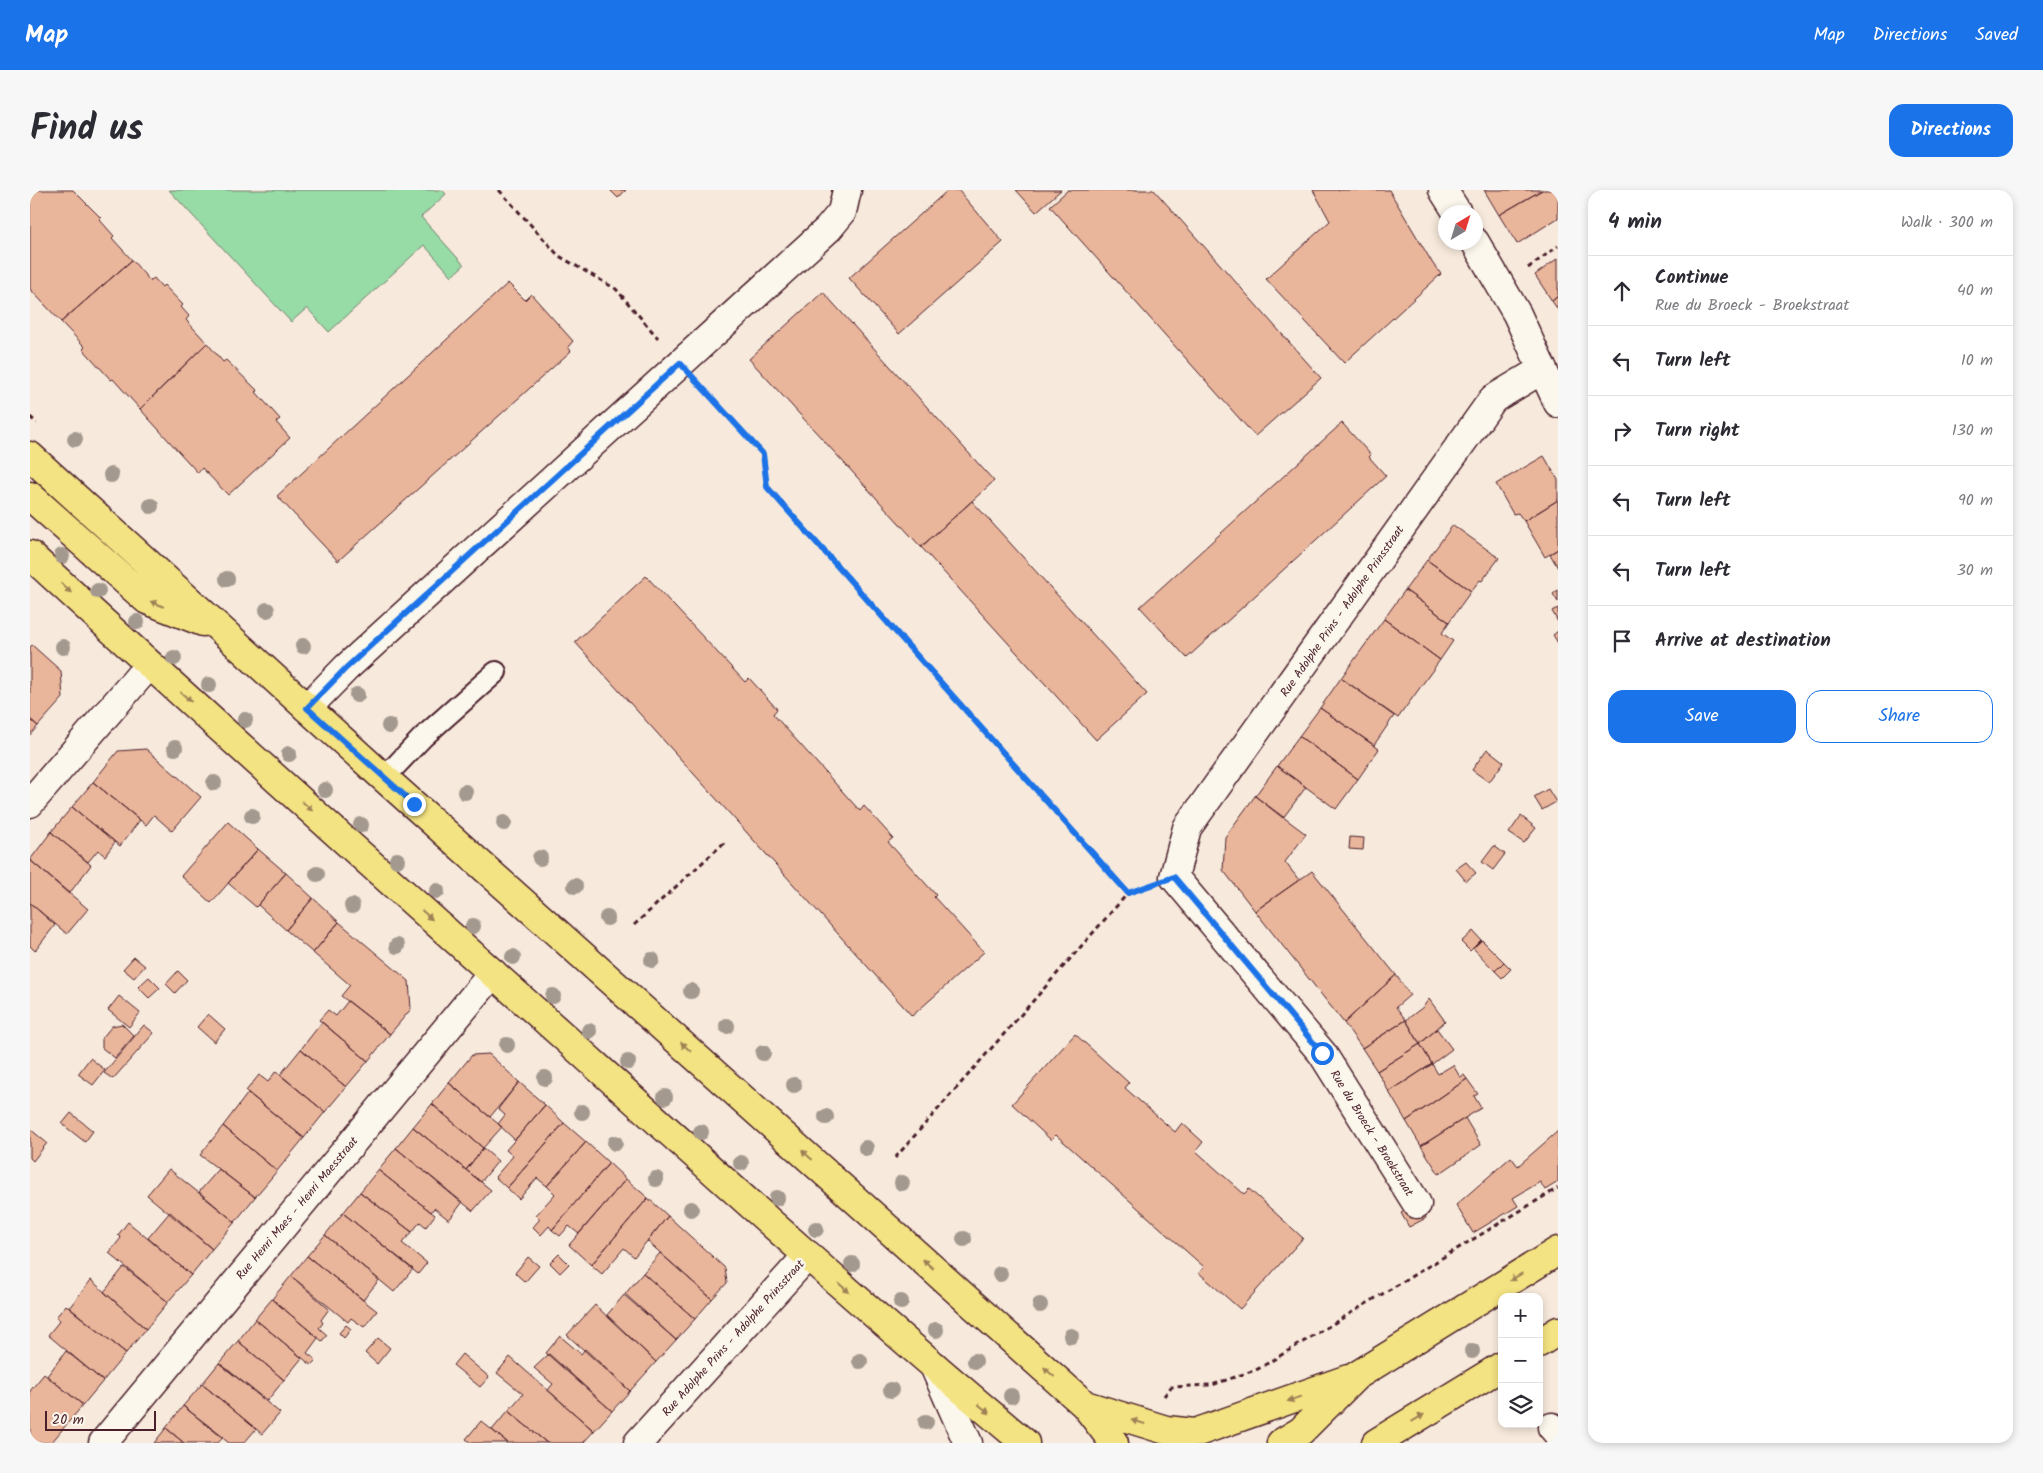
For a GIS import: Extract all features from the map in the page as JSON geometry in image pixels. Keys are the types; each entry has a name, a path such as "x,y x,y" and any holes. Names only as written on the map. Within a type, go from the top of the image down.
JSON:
{"main road":[{"path":"30,456 384,778 1085,1404 1114,1443"},
{"path":"30,496 147,600 219,629"},
{"path":"30,554 149,665 808,1255 1025,1443"},
{"path":"1085,1404 1166,1430 1195,1433 1356,1376 1558,1252"},
{"path":"1543,1340 1558,1331"},
{"path":"1376,1443 1498,1368"},
{"path":"1281,1443 1301,1431 1356,1376"}],"street":[{"path":"307,708 346,668 828,229 842,212 847,190"},
{"path":"1443,190 1453,205"},
{"path":"1480,250 1517,314 1558,403"},
{"name":"Rue Adolphe Prins - Adolphe Prinsstraat","path":"1174,877 1187,828 1493,399 1543,369"},
{"path":"30,803 149,665"},
{"name":"Rue du Broeck - Broekstraat","path":"1174,877 1322,1053 1417,1204"},
{"name":"Rue Henri Maes - Henri Maesstraat","path":"103,1443 493,973"},
{"name":"Rue Adolphe Prins - Adolphe Prinsstraat","path":"638,1443 808,1255"},
{"path":"934,1366 968,1443"}],"lane":[{"path":"384,778 423,737 496,672"}],"path":[{"path":"499,190 559,256 616,289 763,454 767,487 1128,893"},
{"path":"634,925 726,842"},
{"path":"894,1158 1128,893 1174,877"},
{"path":"1162,1397 1171,1387 1212,1385 1258,1369 1558,1188"}],"green space":[{"path":"169,190 442,190 446,194 421,217 464,265 452,276 424,245 329,332 307,308 291,322"}],"building":[{"path":"30,190 73,190 101,218 99,219 114,236 112,238 132,260 61,322 30,289"},
{"path":"610,190 626,190 618,198"},
{"path":"948,190 958,190 1003,242 899,334 849,278"},
{"path":"1016,190 1061,190 1036,212"},
{"path":"1068,190 1154,190 1321,378 1255,436 1050,206"},
{"path":"1313,190 1389,190 1433,264 1441,274 1344,363 1266,279 1330,221"},
{"path":"1484,190 1542,190 1499,215"},
{"path":"1542,190 1558,190 1558,218 1517,244 1499,215"},
{"path":"1558,258 1558,296 1552,301 1535,275"},
{"path":"132,260 150,281 154,278 162,287 164,285 183,305 181,307 189,316 186,320 207,343 140,409 113,379 111,380 83,349 85,347 61,322"},
{"path":"508,283 525,300 531,294 573,341 568,347 571,351 338,561 277,496"},
{"path":"823,292 994,481 921,547 749,359"},
{"path":"1558,296 1558,310 1552,301"},
{"path":"207,343 223,362 226,360 258,391 256,392 280,419 276,422 290,438 228,495 202,468 198,473 140,409"},
{"path":"1342,423 1371,455 1369,457 1386,476 1187,658 1140,607"},
{"path":"1544,456 1558,480 1558,500 1524,521 1518,513 1513,514 1496,484"},
{"path":"1558,500 1558,549 1545,557 1524,521"},
{"path":"972,501 1147,694 1096,740 921,547"},
{"path":"1453,525 1499,558 1482,581 1480,580 1471,591 1427,560"},
{"path":"1558,549 1558,568 1550,554"},
{"path":"1427,560 1471,591 1449,622 1405,590"},
{"path":"646,576 745,682 749,678 777,709 773,714 860,811 864,806 893,838 888,842 936,895 934,897 984,952 912,1016 575,642"},
{"path":"1405,590 1449,622 1442,633 1453,641 1440,660 1384,619"},
{"path":"1558,590 1558,602 1553,594"},
{"path":"1558,608 1558,622 1552,611"},
{"path":"1384,619 1440,660 1398,718 1341,678"},
{"path":"1558,631 1558,643 1553,635"},
{"path":"32,645 61,671 63,698 38,726 30,719 30,647"},
{"path":"1341,678 1394,716 1374,745 1320,708"},
{"path":"1320,708 1379,749 1358,779 1299,736"},
{"path":"30,719 38,726 30,735"},
{"path":"1299,736 1358,779 1336,809 1277,766"},
{"path":"146,749 201,797 172,831 154,815 146,825 93,782 118,751"},
{"path":"1487,749 1504,762 1489,782 1472,770"},
{"path":"1277,766 1306,787 1283,818 1255,796"},
{"path":"93,782 140,820 120,846 72,807"},
{"path":"1548,789 1556,802 1542,810 1534,797"},
{"path":"1255,796 1306,834 1285,862 1299,880 1255,911 1223,870 1225,837"},
{"path":"72,807 115,842 105,856 98,850 88,862 51,832"},
{"path":"1521,816 1536,828 1524,843 1509,833"},
{"path":"228,822 258,849 211,903 181,876"},
{"path":"51,832 91,865 69,894 30,860"},
{"path":"1350,837 1364,838 1363,850 1349,849"},
{"path":"1494,846 1505,854 1493,870 1482,862"},
{"path":"258,849 286,873 256,907 228,883"},
{"path":"30,860 88,909 67,934 30,903"},
{"path":"1466,862 1476,873 1466,881 1456,869"},
{"path":"1312,871 1396,975 1344,1023 1255,911"},
{"path":"286,873 313,898 286,930 258,905"},
{"path":"313,898 339,922 313,953 286,930"},
{"path":"30,903 55,925 35,951 30,946"},
{"path":"339,922 409,981 411,1009 390,1034 341,996 350,985 313,953"},
{"path":"1473,931 1481,940 1470,951 1461,942"},
{"path":"1482,940 1504,962 1495,971 1473,948"},
{"path":"134,957 145,966 134,978 123,969"},
{"path":"1504,962 1511,969 1502,978 1495,971"},
{"path":"178,971 187,980 175,993 166,984"},
{"path":"1396,975 1410,995 1396,1007 1406,1020 1362,1048 1344,1023"},
{"path":"149,977 160,988 149,998 138,987"},
{"path":"119,996 140,1013 129,1027 108,1010"},
{"path":"1429,999 1445,1021 1420,1044 1406,1020 1423,1007"},
{"path":"348,1001 390,1034 368,1061 319,1020 328,1010 336,1016"},
{"path":"208,1014 225,1029 214,1042 197,1027"},
{"path":"1406,1020 1420,1044 1377,1071 1362,1048"},
{"path":"322,1022 368,1061 346,1087 301,1049"},
{"path":"122,1024 134,1036 115,1058 102,1048 102,1038 112,1026"},
{"path":"144,1025 154,1033 113,1079 104,1073"},
{"path":"1437,1029 1452,1049 1432,1064 1420,1044"},
{"path":"1075,1034 1129,1083 1125,1088 1175,1132 1182,1123 1203,1142 1196,1151 1244,1194 1249,1189 1303,1238 1240,1309 1199,1273 1204,1267 1056,1135 1051,1140 1012,1104"},
{"path":"1420,1044 1432,1064 1389,1092 1377,1071"},
{"path":"301,1049 346,1087 325,1112 280,1075"},
{"path":"489,1054 519,1082 490,1117 449,1083 472,1055"},
{"path":"90,1058 105,1070 93,1085 78,1074"},
{"path":"1432,1064 1438,1074 1453,1065 1460,1077 1464,1075 1467,1079 1406,1121 1389,1092"},
{"path":"276,1071 325,1112 304,1138 246,1091 259,1075 268,1082"},
{"path":"1467,1079 1478,1094 1474,1096 1481,1108 1421,1146 1406,1121"},
{"path":"519,1082 545,1105 515,1140 498,1124 505,1115 498,1109"},
{"path":"449,1083 502,1127 483,1148 432,1104"},
{"path":"248,1093 304,1138 277,1171 223,1126"},
{"path":"432,1104 483,1148 466,1170 413,1127"},
{"path":"545,1105 564,1123 507,1188 495,1177 513,1156 506,1150"},
{"path":"71,1113 93,1131 85,1142 62,1124"},
{"path":"1465,1118 1481,1145 1439,1174 1421,1146"},
{"path":"564,1123 586,1142 547,1186 537,1178 519,1199 507,1188"},
{"path":"223,1126 277,1171 255,1197 200,1155"},
{"path":"413,1127 491,1190 473,1211 396,1148"},
{"path":"30,1129 47,1143 33,1161 30,1158"},
{"path":"1558,1131 1558,1182 1545,1190 1540,1182 1513,1198 1518,1206 1473,1233 1456,1205 1511,1157 1518,1166"},
{"path":"586,1142 609,1163 552,1230 549,1226 541,1235 533,1227 540,1219 536,1215 555,1194 547,1186"},
{"path":"396,1148 462,1203 449,1220 434,1208 431,1212 378,1170"},
{"path":"483,1148 498,1161 481,1182 466,1170"},
{"path":"609,1163 626,1179 579,1234 569,1226 560,1236 552,1230"},
{"path":"169,1169 235,1222 212,1249 147,1195"},
{"path":"219,1169 255,1197 235,1222 199,1192"},
{"path":"378,1170 435,1215 426,1227 420,1222 412,1232 360,1192"},
{"path":"626,1179 648,1198 591,1265 569,1245"},
{"path":"360,1192 412,1232 402,1243 427,1263 418,1274 343,1213"},
{"path":"648,1198 668,1216 634,1257 624,1248 602,1274 591,1265"},
{"path":"1418,1204 1426,1218 1409,1227 1401,1213"},
{"path":"170,1212 212,1249 191,1275 148,1238"},
{"path":"343,1213 413,1269 394,1292 325,1235"},
{"path":"668,1216 725,1268 727,1283 712,1299 647,1241"},
{"path":"128,1222 191,1275 168,1302 109,1253 121,1238 118,1235"},
{"path":"325,1235 379,1280 363,1300 307,1256"},
{"path":"660,1253 712,1299 695,1319 643,1273"},
{"path":"559,1254 569,1264 560,1273 550,1263"},
{"path":"307,1256 377,1311 364,1327 351,1318 348,1322 291,1276"},
{"path":"528,1257 539,1266 525,1282 515,1273"},
{"path":"124,1267 168,1302 146,1329 104,1292"},
{"path":"643,1273 695,1319 676,1340 625,1294"},
{"path":"291,1276 329,1309 321,1320 323,1323 319,1328 327,1335 322,1341 272,1299"},
{"path":"91,1280 146,1329 126,1353 69,1308"},
{"path":"624,1295 676,1340 656,1362 607,1315"},
{"path":"272,1299 318,1338 307,1353 316,1360 311,1365 255,1319"},
{"path":"66,1305 126,1353 103,1381 48,1335 60,1320 56,1317"},
{"path":"595,1305 656,1362 630,1391 567,1335"},
{"path":"255,1319 302,1358 284,1380 238,1341"},
{"path":"346,1325 351,1329 344,1338 339,1333"},
{"path":"560,1336 581,1354 585,1349 630,1391 612,1411 546,1353"},
{"path":"378,1338 390,1348 377,1364 365,1353"},
{"path":"238,1341 284,1380 267,1401 219,1363"},
{"path":"66,1351 103,1381 83,1405 47,1376"},
{"path":"462,1354 489,1377 480,1387 453,1365"},
{"path":"549,1354 612,1411 594,1431 548,1390 553,1384 534,1368"},
{"path":"510,1357 594,1431 583,1443 547,1443 508,1411 523,1394 497,1373"},
{"path":"219,1363 280,1413 262,1434 202,1384"},
{"path":"44,1374 83,1405 51,1443 30,1443 30,1391"},
{"path":"202,1384 256,1429 244,1443 229,1443 183,1406"},
{"path":"183,1406 223,1437 218,1443 184,1443 166,1428"},
{"path":"508,1411 547,1443 508,1443 492,1430"},
{"path":"481,1421 508,1443 471,1443 466,1439"},
{"path":"166,1428 184,1443 154,1443"}],"route":[{"path":"414,804 307,708 346,668 680,363 763,454 767,487 1128,893 1174,877 1322,1053"}]}
